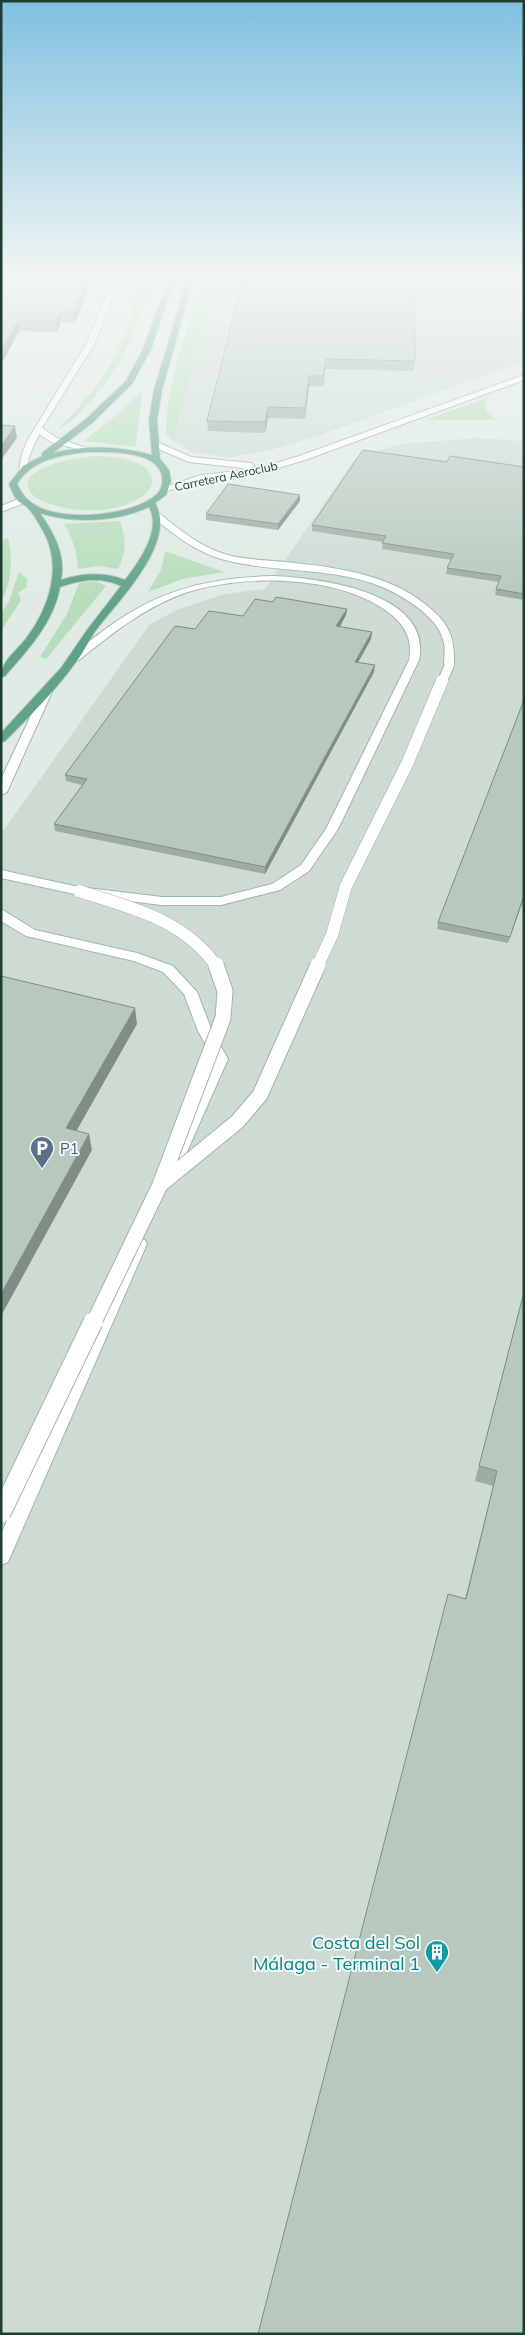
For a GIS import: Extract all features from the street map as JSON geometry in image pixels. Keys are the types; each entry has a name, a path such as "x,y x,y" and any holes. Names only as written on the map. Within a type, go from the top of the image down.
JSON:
{"main road":[{"path":"126,385 89,421 40,459 22,470 13,484 15,493 21,501 32,507 54,514 82,517 125,513 151,503 160,496 167,488 168,475 159,461 154,444 154,420 159,385"},
{"path":"40,459 68,452 114,450 159,461"},
{"path":"1,739 47,692 75,658 91,630 127,585 147,554 154,535 157,516 151,503"},
{"path":"1,674 23,650 46,618 58,585 59,562 53,540 46,524 32,507"},
{"path":"58,585 69,580 90,576 118,580 127,585"}],"street":[{"path":"22,470 23,458 65,385"},
{"name":"Carretera Aeroclub","path":"167,488 201,478 238,474 285,463 502,385"},
{"path":"38,429 42,434 88,450"},
{"name":"Carretera Aeroclub","path":"154,444 189,459 253,466"},
{"name":"Carretera Aeroclub","path":"159,461 211,467 285,463"},
{"path":"1,509 21,501"},
{"path":"157,516 182,537 200,548 224,557 247,562 323,569 358,576 392,588 419,603 438,620 450,641 449,666 407,764 346,886 332,935 280,1046 260,1095 237,1122 160,1185"},
{"path":"1,874 79,891 162,901 221,901 276,887 305,868 332,829 414,660 416,642 407,624 395,611 372,598 326,584 296,580 260,579 227,581 191,589 163,598 127,618 75,658"},
{"path":"1,792 47,692"},
{"path":"1,1513 160,1185 223,1018 225,992 217,967 200,944 175,926 150,915 79,891"},
{"path":"1,913 32,932 137,957 168,969 190,992 205,1031 221,1059 1,1556"}],"shaded area":[{"path":"188,385 458,385 318,436 271,450 228,458 192,452 173,441"},
{"path":"477,438 524,441 524,2334 1,2334 1,834 150,624 179,609 224,594 265,589 356,457 400,444"}],"green space":[{"path":"96,385 103,385 70,422 58,429 77,409"},
{"path":"172,385 188,385 173,441 166,433"},
{"path":"142,390 136,447 84,441 121,411"},
{"path":"486,398 485,405 487,411 498,420 426,420"},
{"path":"93,456 128,460 144,467 152,480 150,489 129,504 104,510 65,508 45,502 31,493 28,484 31,476 39,470 62,461"},
{"path":"120,521 125,545 118,569 98,566 78,569 74,545 64,524"},
{"path":"8,538 11,555 10,571 1,602 1,541"},
{"path":"165,551 224,572 182,579 148,592 161,570"},
{"path":"19,572 27,579 27,587 18,593 21,600 1,631 1,613 9,601"},
{"path":"96,581 106,586 46,659 40,657 67,614 79,583"}],"building":[{"path":"216,385 308,385 305,408 268,407 265,422 207,421"},
{"path":"1,425 15,426 1,446"},
{"path":"363,450 447,462 450,456 524,467 524,594 496,589 501,576 447,568 454,554 382,543 386,536 312,525"},
{"path":"228,484 300,495 278,524 206,514"},
{"path":"276,597 347,609 336,626 372,632 355,662 375,665 265,867 54,824 87,779 65,775 175,626 195,629 209,611 243,616 255,599 273,602"},
{"path":"524,700 524,895 510,937 438,922"},
{"name":"P1","path":"1,976 135,1008 66,1128 89,1134 1,1294"},
{"name":"Costa del Sol Málaga - Terminal 1","path":"524,1292 524,2334 258,2334 448,1594 466,1599 497,1471 479,1466"}],"place":[{"name":"P1","path":"42,1169"},
{"name":"Costa del Sol Málaga - Terminal 1","path":"437,1973"}]}
